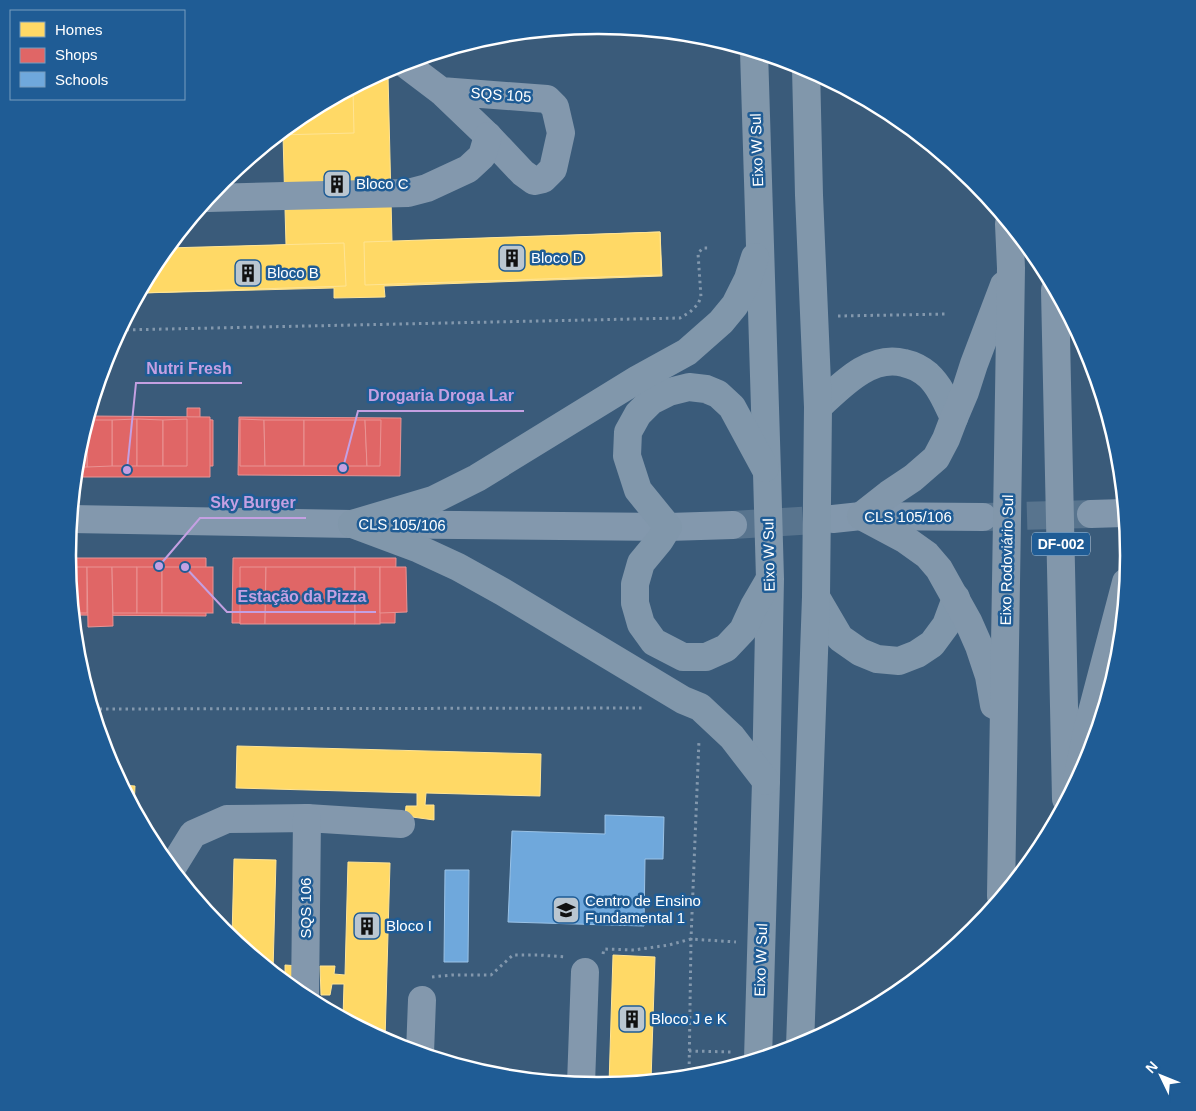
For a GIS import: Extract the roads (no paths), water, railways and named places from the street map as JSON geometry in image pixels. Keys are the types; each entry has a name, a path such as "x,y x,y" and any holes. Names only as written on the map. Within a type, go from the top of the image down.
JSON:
{"highway":[{"name":"Eixo Rodoviário Sul","path":"1002,885 1011,268 1009,235"},
{"path":"1004,759 989,676 979,646 956,598 939,569 927,554 906,540 861,516 913,478 936,458 946,439 1011,268"},
{"name":"DF-002","path":"1055,305 1066,787"},
{"path":"1085,743 1113,637"}],"main road":[{"name":"Eixo W Sul","path":"754,58 770,579 759,1052"},
{"path":"800,1037 816,597 818,407 806,77"},
{"path":"352,524 433,500 477,478 638,379 687,352 721,322 735,305 748,279 760,236"},
{"path":"818,407 863,370 879,363 895,361 915,366 928,376 940,391 954,418"},
{"path":"767,473 732,407 718,394 706,389 689,387 669,392 651,401 638,414 628,432 627,456 638,490 668,527 641,564 635,584 635,602 641,624 654,642 683,657 706,657 726,648 743,630 754,606 770,579"},
{"path":"352,524 419,548 458,567 683,700 700,708 732,737 766,781"},
{"path":"816,597 840,638 860,652 877,659 898,661 917,654 932,644 946,625 956,598"}],"street":[{"name":"SQS 105","path":"411,68 441,91 534,182 544,179 553,169 561,133 555,107 547,99 441,91"},
{"path":"219,198 408,193 427,188 468,169 482,156 488,136"},
{"path":"1091,514 1118,513"},
{"name":"CLS 105/106","path":"833,519 861,516 983,517"},
{"name":"CLS 105/106","path":"77,520 668,527 733,525"},
{"path":"176,862 192,834 227,819 307,818 401,824"},
{"name":"SQS 106","path":"306,988 307,818"},
{"path":"581,1077 585,972"},
{"path":"420,1046 422,1000"}],"tunnel":[{"path":"985,517 1091,514"},
{"path":"733,525 833,519"}],"place":[{"name":"Bloco C","path":"337,184"},
{"name":"Bloco D","path":"512,258"},
{"name":"Bloco B","path":"248,273"},
{"name":"Drogaria Droga Lar","path":"343,468"},
{"name":"Nutri Fresh","path":"127,470"},
{"name":"Sky Burger","path":"159,566"},
{"name":"Estação da Pizza","path":"185,567"},
{"name":"Centro de Ensino Fundamental 1","path":"566,910"},
{"name":"Bloco I","path":"367,926"},
{"name":"Bloco J e K","path":"632,1019"}]}
